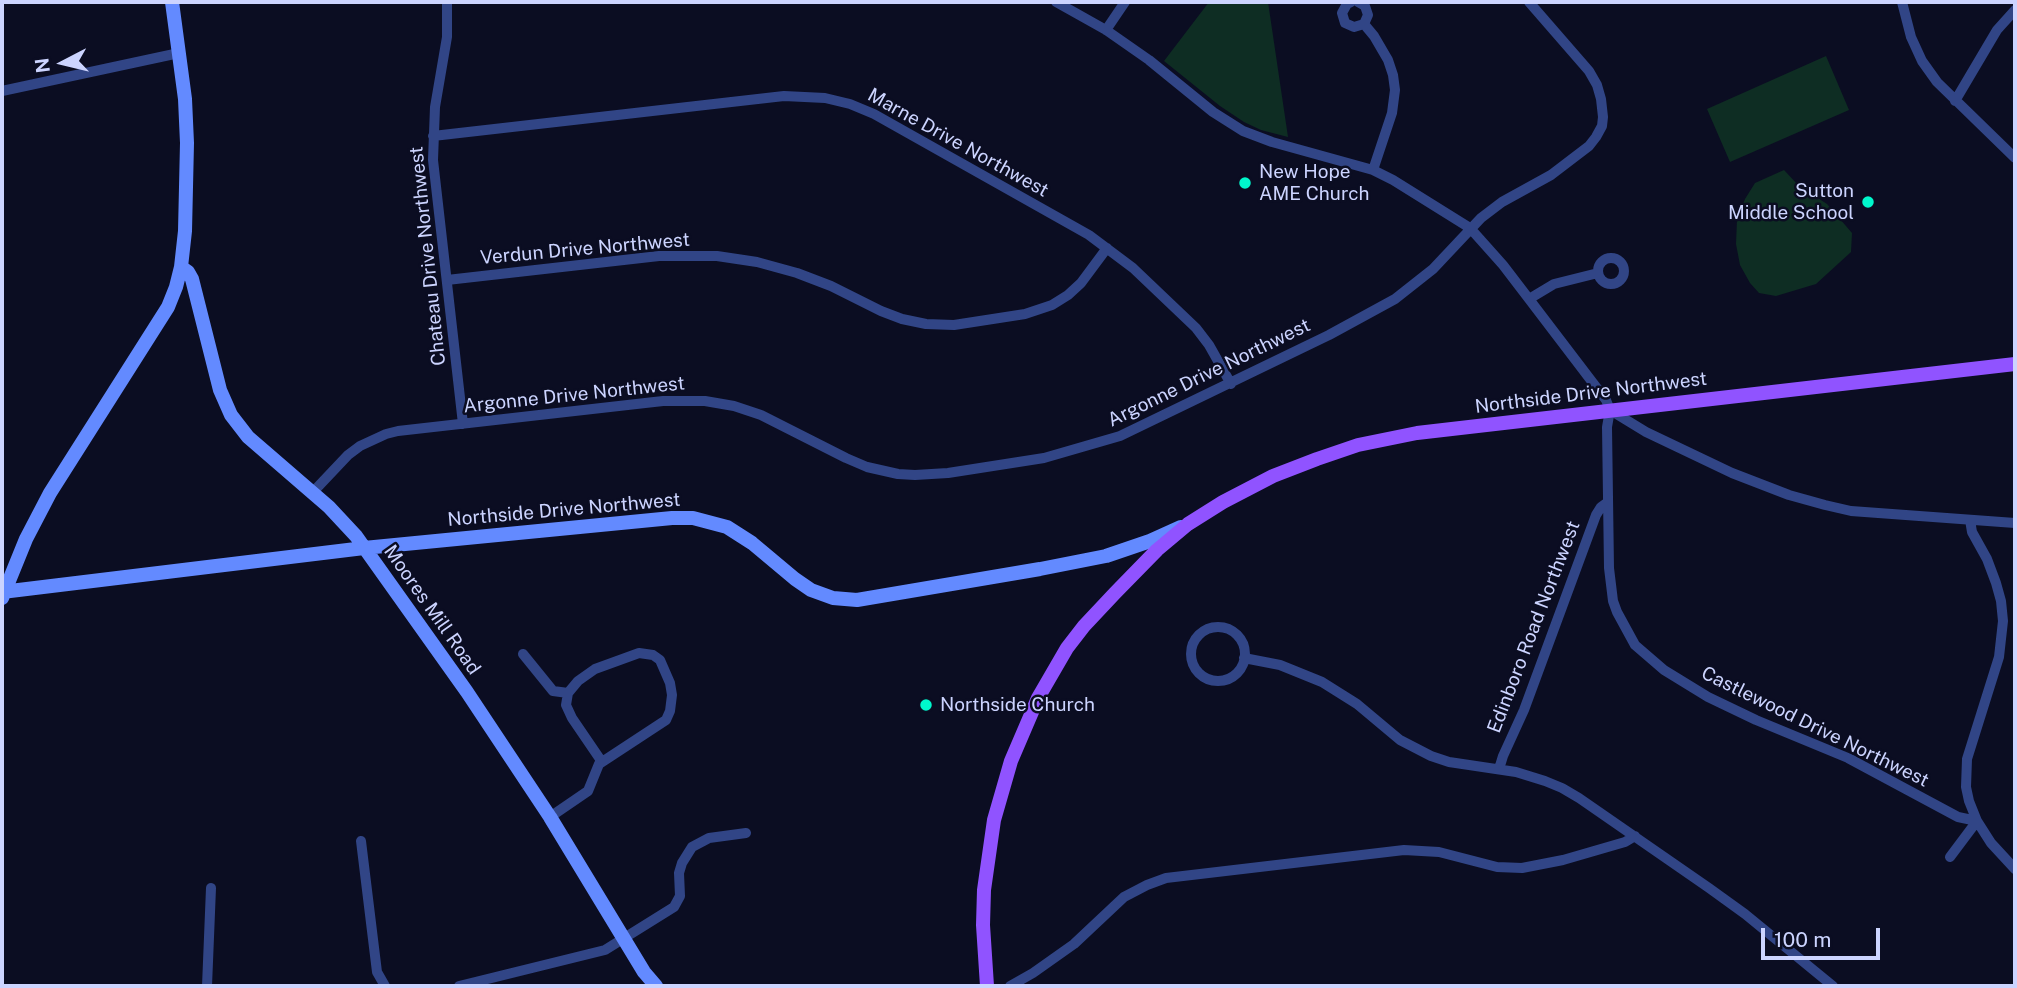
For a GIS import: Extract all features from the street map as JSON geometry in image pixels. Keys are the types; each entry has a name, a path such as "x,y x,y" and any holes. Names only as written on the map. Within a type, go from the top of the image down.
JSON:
{"main road":[{"name":"Northside Drive Northwest","path":"1143,564 1188,524 1223,502 1273,476 1357,445 1417,433 2015,365"},
{"path":"987,986 983,925 988,855 1000,794 1023,729 1067,648 1084,626 1143,564"},
{"path":"995,986 991,928 993,893 996,859 1009,797 1046,701 1098,612"}],"street":[{"path":"2,594 50,493 168,307 176,287 185,230 187,143 185,99 172,2"},
{"name":"Chateau Drive Northwest","path":"447,2 447,37 435,107 433,160 463,424"},
{"path":"1056,2 1106,30 1149,60 1213,112 1243,131 1272,142 1373,170 1470,228 1503,265 1606,400 1610,410 1646,432 1732,473 1789,495 1825,505 1851,510 2015,523"},
{"path":"1106,30 1125,2"},
{"path":"1352,2 1344,8 1343,18 1349,26 1354,27 1367,20 1368,10 1359,2"},
{"name":"Argonne Drive Northwest","path":"313,492 348,456 372,439 398,431 663,401 705,401 761,415 846,458 867,467 898,474 931,475 1044,458 1101,443 1139,429 1329,335 1395,299 1433,269 1470,228 1492,209 1551,176 1588,146 1602,126 1601,99 1589,71 1529,2"},
{"path":"1902,2 1911,37 1922,61 1937,82 2015,158"},
{"path":"1955,101 1997,30 2015,10"},
{"path":"1364,24 1388,60 1395,90 1392,115 1373,170"},
{"path":"2,91 179,53"},
{"name":"Marne Drive Northwest","path":"433,136 784,96 825,98 850,104 874,114 1089,235 1107,248 1133,268 1196,328 1231,383"},
{"name":"Verdun Drive Northwest","path":"447,280 659,256 717,256 757,262 797,273 902,319 926,324 954,325 1025,314 1052,305 1081,283 1107,248"},
{"name":"Moores Mill Road","path":"181,267 192,279 220,390 231,415 248,437 344,522 365,548 467,692 550,817 656,986"},
{"path":"1529,299 1554,284 1598,273"},
{"name":"Castlewood Drive Northwest","path":"1610,410 1607,427 1609,568 1613,601 1625,630 1644,655 1707,697 1848,758 1958,817 1977,821"},
{"name":"Edinboro Road Northwest","path":"1499,769 1524,710 1596,515 1608,502"},
{"name":"Northside Drive Northwest","path":"2,594 365,548 694,518 716,523 738,533 811,590 833,598 858,600 1105,556 1188,524"},
{"path":"1970,520 1972,532 1996,583 2003,621 1999,657 1967,759 1966,787 1977,821 1991,843 2015,869"},
{"path":"1124,550 1136,552 1143,564"},
{"name":"Northside Drive Northwest","path":"1105,556 1125,557 1143,564"},
{"path":"1223,627 1239,637 1244,647 1244,658 1233,676 1213,680 1202,676 1195,668 1191,649 1203,631 1223,627"},
{"path":"550,817 587,791 602,762 666,720 672,695 666,671 660,660 653,655 639,653 595,669 578,681 568,693 566,705 572,718 602,762"},
{"path":"523,654 553,691 568,693"},
{"path":"1244,658 1280,665 1322,682 1357,704 1400,740 1431,756 1449,762 1531,776 1562,788 1745,914 1833,986"},
{"path":"1950,857 1977,821"},
{"path":"459,986 591,955 625,940 678,902 679,873 692,847 709,838 746,833"},
{"path":"1010,986 1074,944 1124,897 1147,884 1166,878 1404,850 1439,852 1497,867 1522,868 1563,860 1625,842 1635,836"},
{"path":"361,841 377,972 385,986"},
{"path":"207,986 211,888"}],"green space":[{"path":"1209,2 1268,2 1288,137 1244,122 1164,61"},
{"path":"1826,56 1849,110 1730,162 1707,109"},
{"path":"1784,170 1799,186 1827,204 1852,233 1851,252 1816,284 1776,296 1759,293 1740,265 1736,244 1737,220 1755,183"}],"place":[{"name":"New Hope AME Church","path":"1245,183"},
{"name":"Sutton Middle School","path":"1868,202"},
{"name":"Northside Church","path":"926,705"}]}
